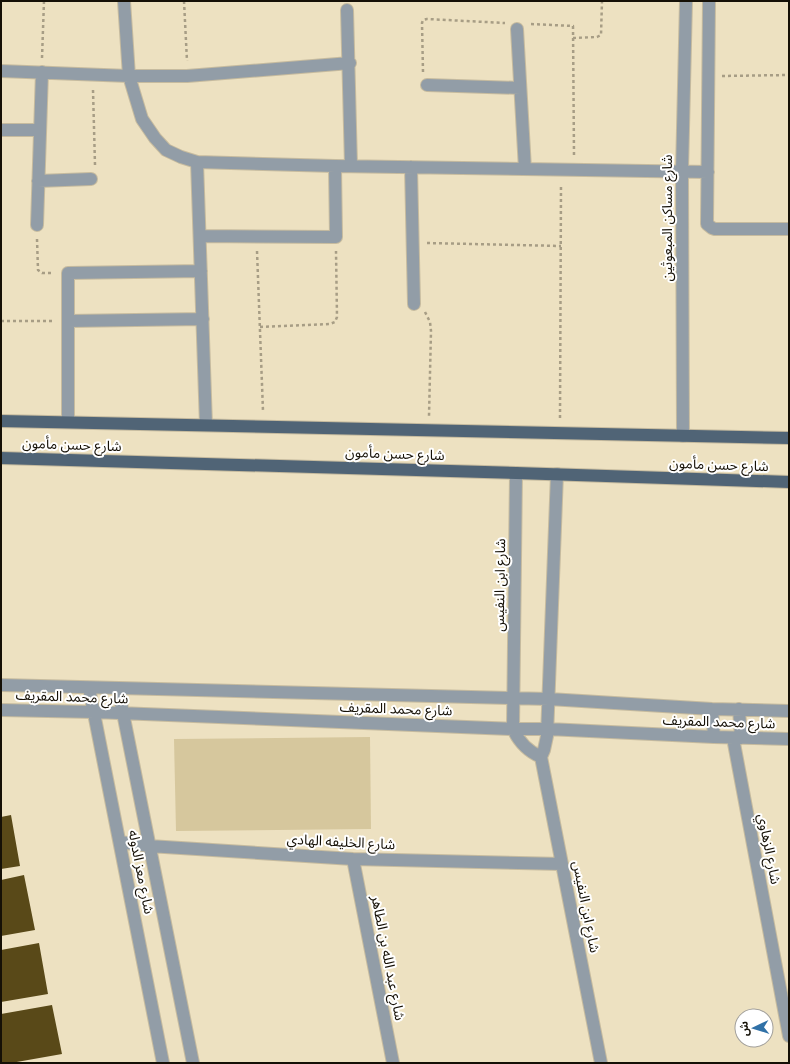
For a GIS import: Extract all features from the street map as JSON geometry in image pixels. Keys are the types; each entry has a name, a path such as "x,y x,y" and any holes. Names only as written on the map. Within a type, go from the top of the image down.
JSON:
{"main road":[{"name":"شارع حسن مأمون","path":"1,421 789,438"},
{"name":"شارع حسن مأمون","path":"1,458 789,482"}],"street":[{"path":"124,1 129,76 142,119 155,138 166,150 197,162 335,166 708,172"},
{"name":"شارع مساكن المبعوثين","path":"682,436 682,171 686,1"},
{"path":"709,1 707,221 709,226 715,229 789,229"},
{"path":"348,10 352,166"},
{"path":"515,26 525,169"},
{"path":"1,70 93,75 187,76 350,63"},
{"path":"37,224 42,72"},
{"path":"427,85 520,88"},
{"path":"1,130 40,130"},
{"path":"197,162 206,425"},
{"path":"200,236 336,237 335,166"},
{"path":"411,167 414,304"},
{"path":"38,181 91,179"},
{"path":"68,422 68,273 201,271"},
{"path":"68,321 203,319"},
{"name":"شارع ابن النفيس","path":"513,729 516,473"},
{"name":"شارع ابن النفيس","path":"557,474 548,729 546,743 541,757 601,1063"},
{"name":"شارع محمد المقريف","path":"1,685 549,699 712,709 789,711"},
{"name":"شارع معز الدوله","path":"89,688 164,1063"},
{"name":"شارع معز الدوله","path":"118,688 193,1063"},
{"path":"712,709 714,738"},
{"name":"شارع الزهاوي","path":"740,709 737,738 789,1036"},
{"name":"شارع محمد المقريف","path":"1,710 94,712 513,729 548,729 714,738 789,739"},
{"path":"513,729 517,738 524,746 532,753 541,757"},
{"name":"شارع الخليفه الهادي","path":"120,842 149,846 353,859 562,864"},
{"name":"شارع عبد الله بن الطاهر","path":"353,859 393,1063"}],"path":[{"path":"42,72 44,1"},
{"path":"184,1 187,76"},
{"path":"573,38 597,37 601,35 602,1"},
{"path":"427,85 423,82 423,20 427,19 515,26 572,25 574,170"},
{"path":"91,179 94,178 95,175 93,75"},
{"path":"709,76 789,75"},
{"path":"560,170 560,433"},
{"path":"37,224 39,272 68,273"},
{"path":"256,236 263,427"},
{"path":"260,327 330,324 335,322 337,318 336,237"},
{"path":"412,243 561,246"},
{"path":"414,304 427,314 430,322 431,366 429,430"},
{"path":"1,321 68,321"}],"shaded area":[{"path":"370,737 371,829 176,831 174,739"}],"building":[{"path":"11,815 20,866 1,869 1,817"},
{"path":"24,875 35,930 1,936 1,880"},
{"path":"39,943 48,994 1,1002 1,950"},
{"path":"52,1005 62,1054 11,1063 1,1063 1,1014"}]}
